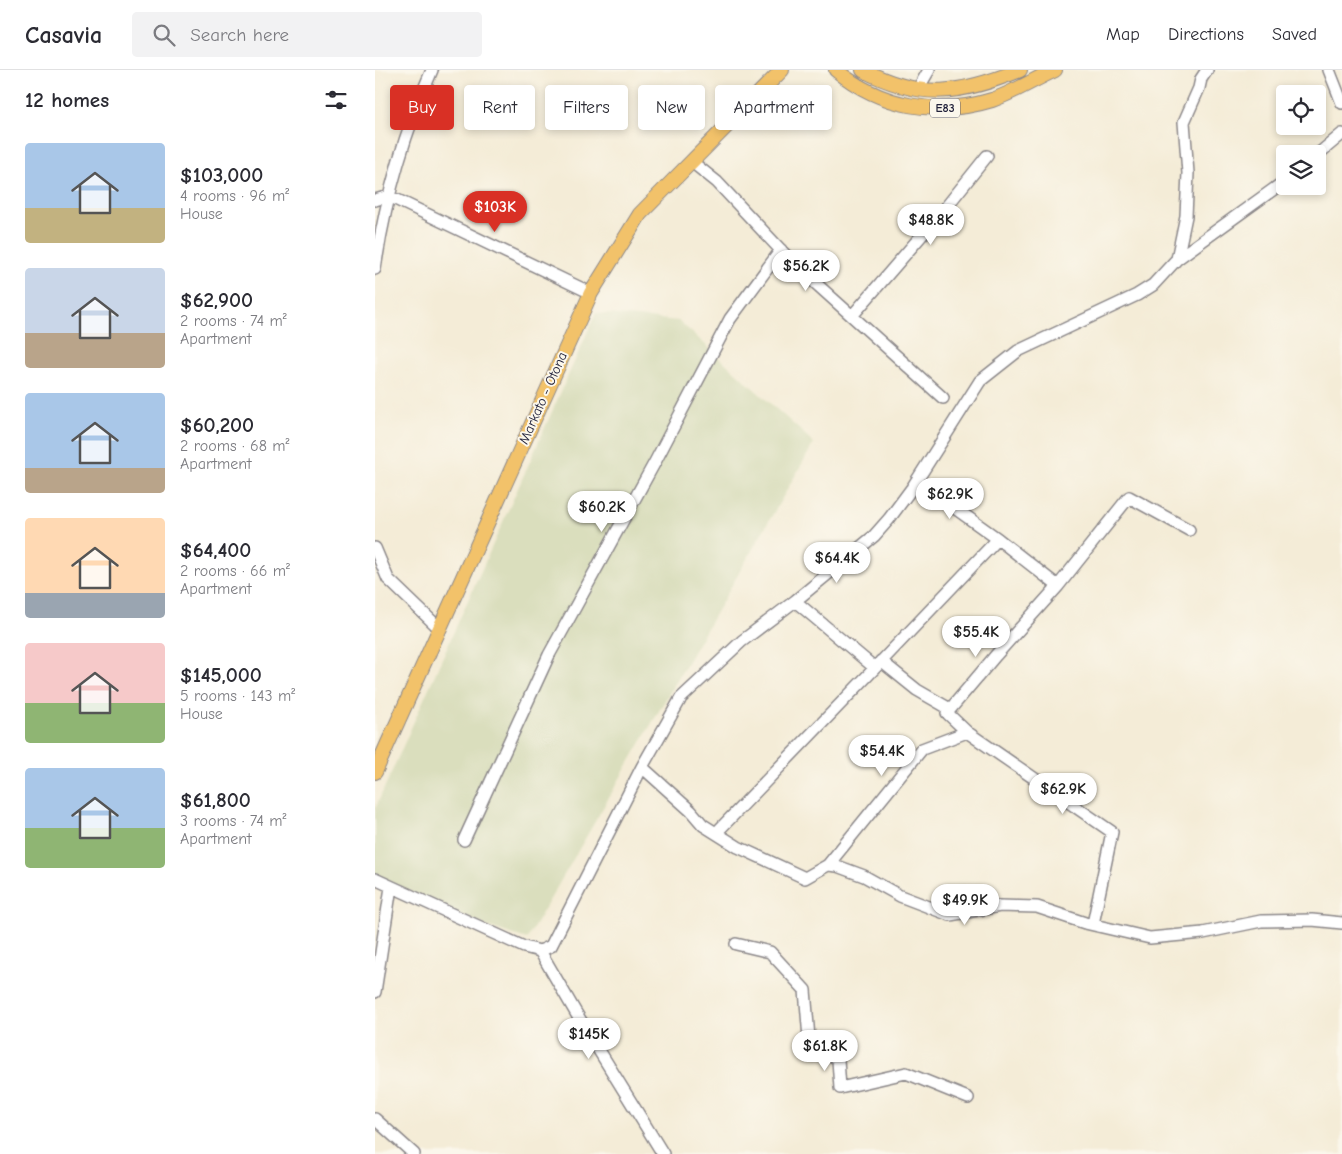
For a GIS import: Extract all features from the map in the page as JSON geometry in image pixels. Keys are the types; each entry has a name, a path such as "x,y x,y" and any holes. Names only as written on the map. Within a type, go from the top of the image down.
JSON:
{"main road":[{"name":"Markato - Otona","path":"375,772 591,293 640,214 782,70"},
{"name":"E83","path":"836,70 847,79 875,95 904,105 932,108 959,107 993,100 1055,70"},
{"name":"E83","path":"863,70 880,79 906,87 931,91 957,90 988,83 1020,70"}],"street":[{"path":"375,269 389,196 418,101 432,70"},
{"path":"918,89 929,70"},
{"path":"1177,259 1186,216 1188,173 1184,122 1201,79 1207,70"},
{"path":"1329,70 1342,103"},
{"path":"1326,147 1342,134"},
{"path":"852,316 947,206 987,156"},
{"path":"692,162 717,182 781,250 943,398"},
{"path":"375,880 524,948 540,951 551,946 642,767 681,698 742,641 795,601 873,536 889,519 917,481 980,381 1018,350 1153,285 1177,259 1276,188"},
{"path":"375,200 389,196 591,293"},
{"path":"463,840 549,655 655,462 730,319 781,250"},
{"path":"917,481 998,539 1058,586"},
{"path":"1093,924 1112,832 967,732 947,713 1058,586 1129,498 1189,530"},
{"path":"716,833 998,539"},
{"path":"375,548 388,579 439,628"},
{"path":"795,601 877,664 950,709"},
{"path":"642,767 691,811 703,825 738,847 805,878 828,865 922,749 967,732"},
{"path":"828,865 837,866 864,876 899,896 949,915 1000,906 1037,907 1093,924 1150,938 1203,933 1261,921 1311,920 1342,923"},
{"path":"375,992 391,886"},
{"path":"736,944 770,952 805,990 809,1038 838,1060 840,1088 906,1074 968,1098"},
{"path":"540,951 599,1052 663,1154"},
{"path":"375,1119 414,1154"}],"shaded area":[{"path":"596,313 679,321 814,443 527,939 486,926 375,876 375,809"}]}
